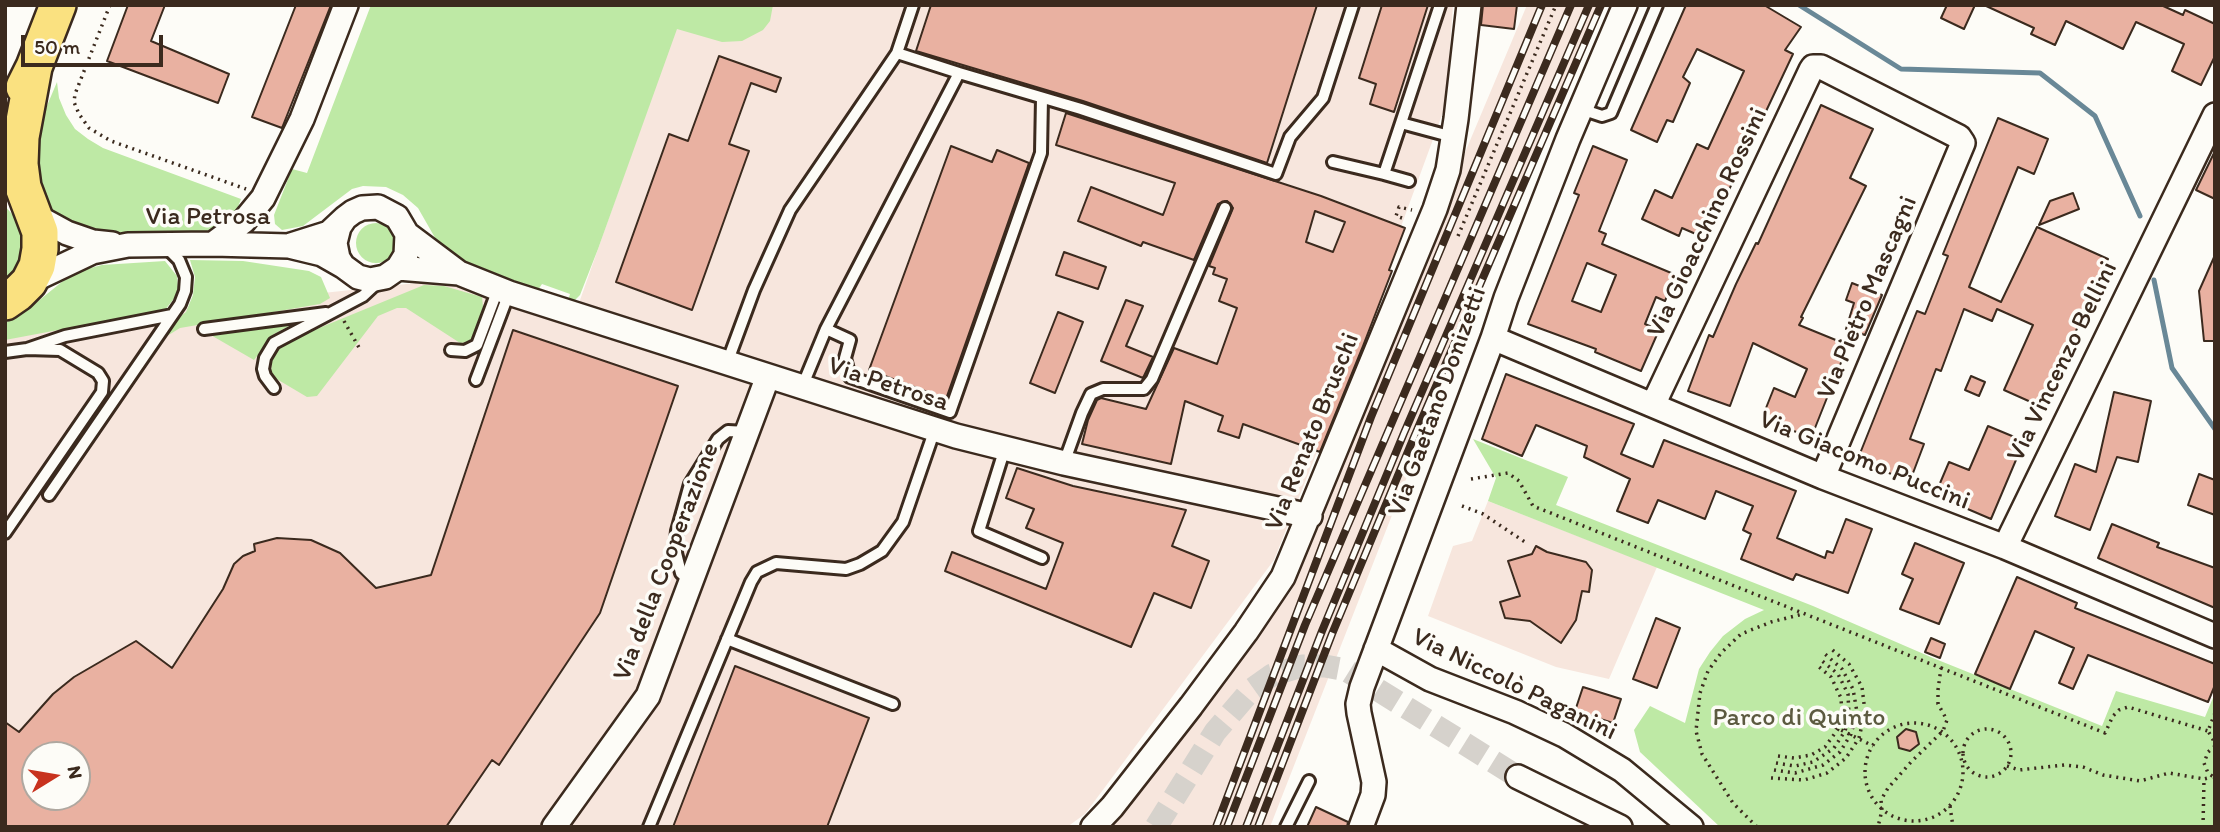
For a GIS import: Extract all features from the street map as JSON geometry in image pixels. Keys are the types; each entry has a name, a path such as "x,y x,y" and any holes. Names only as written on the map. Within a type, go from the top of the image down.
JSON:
{"main road":[{"path":"5,120 34,67 58,5"},
{"path":"17,292 37,266 40,249 40,232 23,187 21,137 34,67"},
{"path":"5,186 22,198 33,212"}],"street":[{"path":"213,244 244,221 264,197 302,119 346,5"},
{"name":"Via Renato Bruschi","path":"1093,827 1112,807 1246,632 1283,577 1435,209 1448,170 1469,5"},
{"name":"Via Gaetano Donizetti","path":"1361,827 1373,795 1374,782 1358,704 1506,298 1625,5"},
{"name":"Via Pietro Mascagni","path":"1816,67 1821,67 1962,140 1962,147 1824,477"},
{"name":"Via Gioacchino Rossini","path":"1653,405 1805,82 1811,70 1816,67"},
{"name":"Via Vincenzo Bellini","path":"2006,547 2215,115"},
{"path":"264,197 261,228 266,245"},
{"name":"Via Petrosa","path":"289,246 328,233 362,208 378,207 397,217 407,234 459,273 503,291 936,429 1064,463 1310,516"},
{"name":"Via Petrosa","path":"33,212 67,233 93,242 125,246"},
{"path":"343,266 335,243 339,227 345,218"},
{"path":"391,273 406,255 407,234"},
{"name":"Via Petrosa","path":"17,292 92,252 125,246 163,244 289,246 322,254 364,279 391,273 459,273"},
{"name":"Via Giacomo Puccini","path":"1493,338 1824,477 2006,547 2215,636"},
{"name":"Via della Cooperazione","path":"554,827 648,696 768,376"},
{"name":"Via Niccolò Paganini","path":"1376,649 1430,679 1515,712 1564,735 1622,770 1691,827"},
{"path":"1518,777 1620,827"}],"lane":[{"path":"727,363 754,289 790,210 897,53 913,5"},
{"path":"897,53 1042,97 1276,174 1290,137 1323,98 1353,5"},
{"path":"1384,174 1440,5"},
{"path":"1581,109 1602,116 1611,113 1657,5"},
{"path":"803,387 826,329 959,73"},
{"path":"826,329 850,340 845,358 850,377 950,412 1041,153 1042,97"},
{"path":"1401,123 1453,137"},
{"path":"1333,162 1409,181"},
{"path":"1064,463 1091,394 1103,389 1144,388 1152,379 1225,208"},
{"path":"49,495 172,315 185,291 186,277 179,260 163,244"},
{"path":"274,388 263,369 265,358 274,343 363,296 391,273"},
{"path":"452,349 470,350 477,345 503,291"},
{"path":"476,380 503,291"},
{"path":"204,329 336,311"},
{"path":"27,349 65,336 172,315"},
{"path":"5,352 27,349 60,350 98,373 103,381 102,392 5,533"},
{"path":"649,827 757,572 767,566 790,563 846,569 882,551 903,523 936,429"},
{"path":"691,582 681,573 675,549 677,531 691,484 718,439 728,431 747,432"},
{"path":"1005,448 979,531 1042,558"},
{"path":"727,639 892,704"},
{"path":"1286,827 1309,781"}],"path":[{"path":"110,5 75,94 75,108 89,128 111,141 264,197"},
{"path":"1458,236 1556,5"},
{"path":"1402,218 1396,216 1399,206 1404,208"},
{"path":"336,311 361,351"},
{"path":"1471,480 1508,473 1519,481 1533,506 2105,733 2113,716 2128,707 2208,730 2215,744 2204,763 2214,778 2169,773 2140,781 2103,775 2083,767 2065,765 2019,770 2007,766"},
{"path":"1462,506 1483,513 1528,544"},
{"path":"1757,827 1733,803 1702,754 1696,731 1700,693 1708,671 1721,653 1741,634 1805,613"},
{"path":"1772,778 1804,780 1826,773 1846,758 1859,738 1865,712 1862,687 1849,664 1829,647"},
{"path":"1774,769 1795,773 1822,765 1840,752 1851,734 1857,712 1853,689 1842,669 1825,654"},
{"path":"1776,763 1795,765 1814,762 1834,748 1845,731 1849,716 1848,694 1838,674 1821,660"},
{"path":"1778,756 1800,758 1816,753 1829,743 1836,728 1842,711 1841,698 1831,677 1818,666"},
{"path":"1878,827 1881,800 1888,788 1943,731 1947,720 1938,704 1941,668"},
{"path":"2208,730 2215,713"},
{"path":"1943,731 1925,724 1905,724 1886,732 1872,746 1865,775 1870,794 1882,810 1898,820 1917,822 1935,817 1950,806 1961,787 1962,757 1966,744 1981,730 1995,730 2006,738 2010,745 2007,766 1993,776 1980,775 1970,769 1962,757 1954,745 1943,731"},
{"path":"1836,728 1872,746"},
{"path":"2203,827 2204,779"},
{"path":"1950,806 1953,827"}],"shaded area":[{"path":"748,5 1453,5 1446,104 1331,417 1274,560 1085,814 1067,827 5,827 5,336 165,310 453,279 573,320 680,16"},
{"path":"1527,5 1603,5 1447,369 1270,827 1107,827 1291,591 1440,212"},
{"path":"1488,501 1657,567 1609,679 1556,667 1428,616 1453,546 1472,541"}],"green space":[{"path":"371,5 773,5 770,21 763,30 742,41 722,42 677,29 580,295 571,304 567,304 570,294 542,284 536,293 456,259 442,250 418,208 403,195 386,187 363,186 352,189 303,226 282,230 275,224 274,215 292,169 307,173"},
{"path":"57,82 59,98 66,115 75,129 88,139 103,148 241,199 236,212 228,222 200,234 90,232 56,215 43,202 36,184 38,127"},
{"path":"5,206 18,221 23,244 18,267 5,282"},
{"path":"376,223 390,229 396,243 390,257 376,263 362,257 356,243 362,229"},
{"path":"190,260 243,261 309,271 321,277 330,298 320,304 180,328 167,336 177,319 186,312 193,295 195,277"},
{"path":"165,261 177,276 178,287 176,296 165,310 5,340 5,323 21,315 79,271 102,265"},
{"path":"424,285 444,286 482,297 483,307 469,342 460,343 406,308 397,308 378,316 317,396 307,397 275,378 271,372 272,358 278,346 285,342"},
{"path":"304,318 274,334 254,360 209,334"},
{"name":"Parco di Quinto","path":"1473,439 1568,477 1556,505 1813,606 2102,726 2116,691 2205,717 2215,693 2215,827 1720,827 1640,752 1634,730 1650,706 1685,723 1699,669 1710,652 1723,636 1745,619 1764,610 1488,501 1496,478"}],"building":[{"path":"128,5 165,5 151,41 229,74 218,103 107,61"},
{"path":"296,5 331,5 282,128 252,117"},
{"path":"931,5 1317,5 1267,163 1083,101 916,51"},
{"path":"1382,5 1428,5 1394,112 1370,104 1376,84 1359,78"},
{"path":"1483,5 1517,5 1514,29 1481,25"},
{"path":"1686,5 1764,5 1801,27 1785,50 1793,54 1727,194 1724,192 1705,238 1682,228 1679,236 1642,219 1655,190 1672,198 1697,144 1708,149 1744,71 1697,49 1683,77 1690,83 1673,122 1667,120 1657,142 1631,130"},
{"path":"1947,5 1975,5 1964,29 1941,18"},
{"path":"1984,5 2161,5 2183,15 2185,10 2215,24 2215,56 2201,85 2172,71 2184,44 2136,22 2123,49 2066,21 2055,45 2031,34 2034,28"},
{"path":"719,56 781,78 776,92 751,83 729,144 749,151 692,310 616,282 669,134 688,141"},
{"path":"1821,105 1873,129 1850,178 1866,186 1799,325 1848,345 1811,438 1762,418 1774,388 1795,397 1807,369 1753,343 1730,406 1688,391 1709,335 1713,337"},
{"path":"1066,113 1321,196 1405,228 1389,270 1392,271 1320,452 1243,424 1239,438 1218,431 1223,416 1185,401 1171,464 1082,444 1097,400 1101,398 1146,409 1174,348 1217,364 1237,308 1219,301 1227,279 1213,274 1215,268 1209,266 1233,208 1227,201 1218,204 1194,260 1143,242 1141,246 1078,221 1091,187 1163,215 1175,183 1056,145","holes":["1315,211 1345,222 1333,252 1306,242"]},
{"path":"1998,118 2048,139 2034,174 2018,167 1969,287 2001,302 2037,227 2108,259 2042,407 2004,390 2033,325 1997,309 1992,321 1964,309 1941,371 1936,369 1910,439 1924,444 1910,481 1857,461 1917,311 1925,314 1948,256 1943,254"},
{"path":"951,146 992,162 997,150 1029,163 946,399 869,370"},
{"path":"1593,146 1627,160 1599,231 1606,234 1602,244 1676,275 1665,301 1656,297 1645,324 1659,330 1641,371 1595,352 1596,349 1528,324 1579,195 1574,193","holes":["1587,263 1616,275 1601,312 1572,301"]},
{"path":"2215,151 2215,199 2196,190"},
{"path":"2073,193 2079,209 2039,225 2050,201"},
{"path":"1064,252 1106,267 1098,289 1056,275"},
{"path":"2215,255 2215,341 2204,341 2199,291"},
{"path":"1852,283 1882,295 1865,335 1846,329 1854,303 1846,300"},
{"path":"1126,300 1143,306 1126,346 1153,357 1143,378 1101,361"},
{"path":"1058,312 1083,322 1055,393 1030,383"},
{"path":"513,330 678,386 600,613 499,765 492,760 446,827 5,827 5,722 19,732 53,694 74,677 136,641 172,668 223,589 234,564 255,551 254,544 277,538 311,540 340,553 376,588 431,575"},
{"path":"1506,374 1634,424 1621,454 1653,467 1664,440 1796,491 1777,538 1825,558 1827,551 1833,553 1846,519 1872,529 1848,593 1796,574 1793,580 1741,559 1751,534 1743,530 1753,506 1716,491 1705,519 1658,500 1648,523 1617,511 1630,479 1584,457 1587,446 1536,425 1522,456 1482,439"},
{"path":"1971,376 1985,382 1979,396 1965,390"},
{"path":"2114,392 2151,401 2138,462 2117,457 2090,530 2055,516 2075,464 2096,472"},
{"path":"1988,426 2024,441 1991,519 1935,495 1949,462 1969,470"},
{"path":"1017,468 1073,486 1186,510 1172,546 1209,561 1191,608 1154,593 1131,647 945,571 952,552 1046,589 1063,543 1026,528 1034,509 1006,498"},
{"path":"2199,474 2215,480 2215,515 2188,505"},
{"path":"2112,524 2159,543 2157,547 2215,568 2215,608 2098,558"},
{"path":"1915,543 1964,563 1939,624 1900,609 1913,579 1902,574"},
{"path":"1536,546 1547,552 1586,562 1592,570 1589,592 1582,591 1576,620 1561,643 1530,621 1505,618 1500,602 1520,596 1508,561 1532,554"},
{"path":"2017,577 2077,603 2075,608 2215,664 2215,685 2208,702 2088,655 2073,689 2059,683 2074,648 2035,631 2010,689 1975,674"},
{"path":"1656,618 1680,628 1657,688 1633,679"},
{"path":"1931,638 1945,644 1940,658 1925,652"},
{"path":"735,666 869,718 827,827 673,827"},
{"path":"1583,687 1621,699 1613,723 1575,711"},
{"path":"1906,729 1916,732 1919,744 1910,751 1899,748 1897,737"},
{"path":"1316,807 1348,822 1347,827 1307,827"}],"waterway":[{"path":"1799,5 1901,69 2040,73 2095,116 2140,216"},
{"path":"2154,280 2172,368 2215,429"}],"tunnel":[{"path":"1156,827 1215,732 1251,690 1272,675 1302,666 1346,670 1518,777"}],"railway":[{"path":"1216,827 1371,417 1542,5"},
{"path":"1227,827 1305,625 1571,5"},
{"path":"1246,827 1322,631 1404,433 1589,5"},
{"path":"1258,827 1332,634 1414,437 1601,5"}]}
